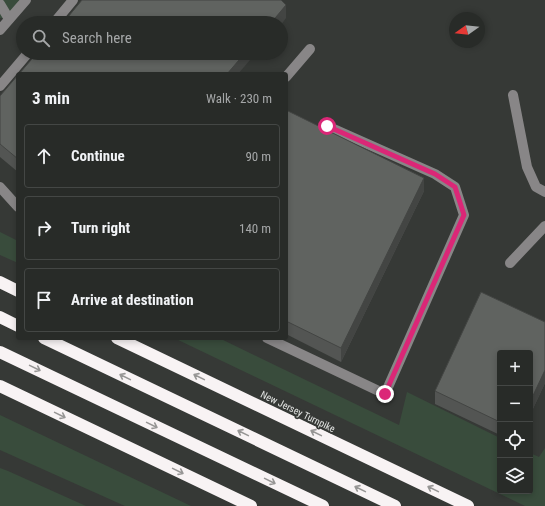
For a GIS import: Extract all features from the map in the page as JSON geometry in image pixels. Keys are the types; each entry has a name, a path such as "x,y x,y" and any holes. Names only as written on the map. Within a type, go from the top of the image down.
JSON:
{"highway":[{"path":"0,282 16,290"},
{"path":"0,317 16,325"},
{"path":"48,340 395,506"},
{"name":"New Jersey Turnpike","path":"121,340 468,506"},
{"path":"0,352 323,506"},
{"path":"0,386 251,506"}],"street":[{"path":"0,30 26,0"},
{"path":"60,16 73,0"},
{"path":"0,4 9,19"},
{"path":"288,75 310,49"},
{"path":"0,86 22,60"},
{"path":"513,95 527,167 536,188 545,192"},
{"path":"271,340 385,394 464,215 455,187 435,174 327,126"},
{"path":"0,187 16,205"},
{"path":"510,263 545,226"}],"green space":[{"path":"0,0 19,0 10,19 0,18"},
{"path":"0,232 16,240 16,262 0,255"},
{"path":"178,340 223,340 399,425 407,392 497,437 497,493"},
{"path":"0,415 191,506 125,506 0,450"},
{"path":"545,448 545,506 525,506 500,494 533,494 533,454 539,457"},
{"path":"0,468 8,471 86,506 0,506"}],"building":[{"path":"82,0 281,0 286,5 277,16 69,16"},
{"path":"31,60 239,60 229,72 21,72"},
{"path":"16,77 16,157 0,144 0,96"},
{"path":"288,111 424,178 341,348 288,322"},
{"path":"481,292 545,322 545,370 533,396 533,350 497,350 497,421 435,391"}],"route":[{"path":"327,126 435,174 455,187 464,215 385,394"}]}
